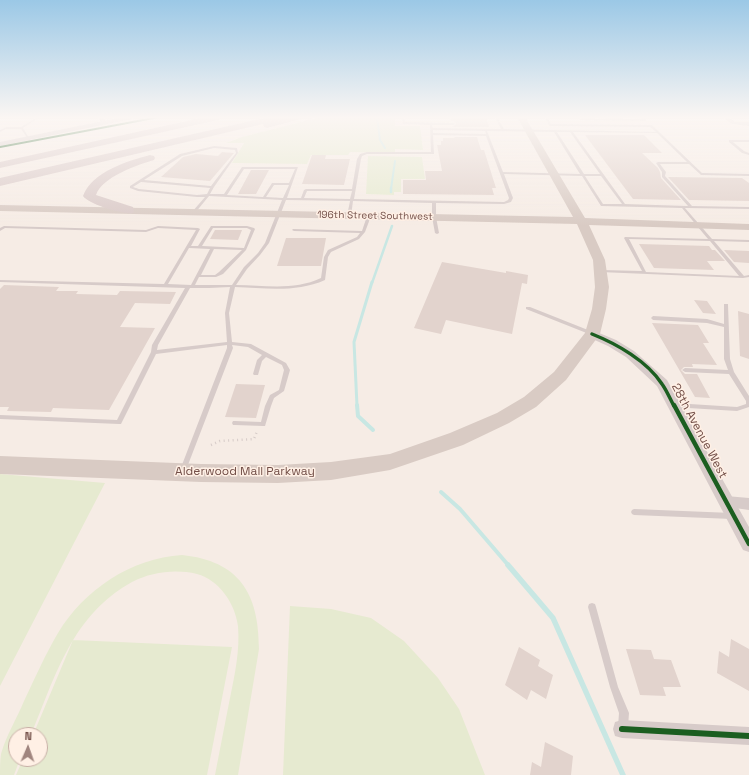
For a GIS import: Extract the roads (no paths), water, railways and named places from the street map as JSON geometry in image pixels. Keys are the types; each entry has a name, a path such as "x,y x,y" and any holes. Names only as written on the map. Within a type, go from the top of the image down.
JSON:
{"highway":[{"path":"0,158 22,153"},
{"path":"0,165 55,153"},
{"path":"0,182 124,153"},
{"path":"0,187 125,153"},
{"path":"128,210 92,199 89,196 90,192 96,184 102,180 145,159 164,153"}],"main road":[{"name":"Alderwood Mall Parkway","path":"0,465 278,474 331,471 390,462 456,439 503,418 530,402 560,376 592,334 599,309 602,287 597,256 581,221 542,153"},
{"name":"196th Street Southwest","path":"0,208 581,221 749,227"}],"street":[{"name":"28th Avenue West","path":"592,334 616,344 629,352 645,365 662,383 749,544"},
{"path":"726,502 749,504"},
{"path":"622,729 749,736"}],"lane":[{"path":"189,153 181,155 131,187 138,190 197,196 225,195 284,199 504,203 510,201 511,198 495,153"},
{"path":"194,212 208,195 236,153"},
{"path":"349,216 359,159 362,155 433,153"},
{"path":"569,153 602,205 749,208"},
{"path":"587,153 624,205"},
{"path":"679,153 701,174 749,175"},
{"path":"690,163 658,163 664,172 663,176 690,206"},
{"path":"182,472 230,348 227,313 233,286 245,268 259,254 267,243 297,168 243,168 225,195"},
{"path":"502,173 603,175"},
{"path":"139,181 212,187"},
{"path":"264,198 273,184 290,184"},
{"path":"302,199 306,190 354,190"},
{"path":"434,202 434,218 437,233"},
{"path":"682,206 743,277"},
{"path":"0,281 190,287 296,287 323,279 326,258 329,251 355,240 363,232 369,216"},
{"path":"0,230 4,227 146,231 158,226 198,229 165,286"},
{"path":"198,276 216,276 221,274 245,249 253,229 212,227 199,248"},
{"path":"294,230 363,232"},
{"path":"644,272 626,238 749,240"},
{"path":"188,247 245,249"},
{"path":"0,416 118,422 154,352 155,345 198,276 213,248"},
{"path":"600,271 743,277 749,276"},
{"path":"674,405 738,408 748,406 749,401 731,372 727,359 726,305"},
{"name":"28th Avenue West","path":"528,308 592,334"},
{"path":"653,318 707,321 727,326"},
{"path":"154,352 229,343 249,345 284,364 287,370 281,391 272,397 263,424 235,423"},
{"path":"256,374 260,360 266,354"},
{"path":"685,370 731,372"},
{"path":"634,512 734,516"},
{"path":"592,607 614,687 624,713 622,729"}],"waterway":[{"path":"391,189 395,161"},
{"path":"372,283 392,226"},
{"path":"357,406 354,342 372,282"},
{"path":"357,405 358,416 373,430"},
{"path":"441,492 460,509 509,566"},
{"path":"508,565 553,618 623,775"}]}
